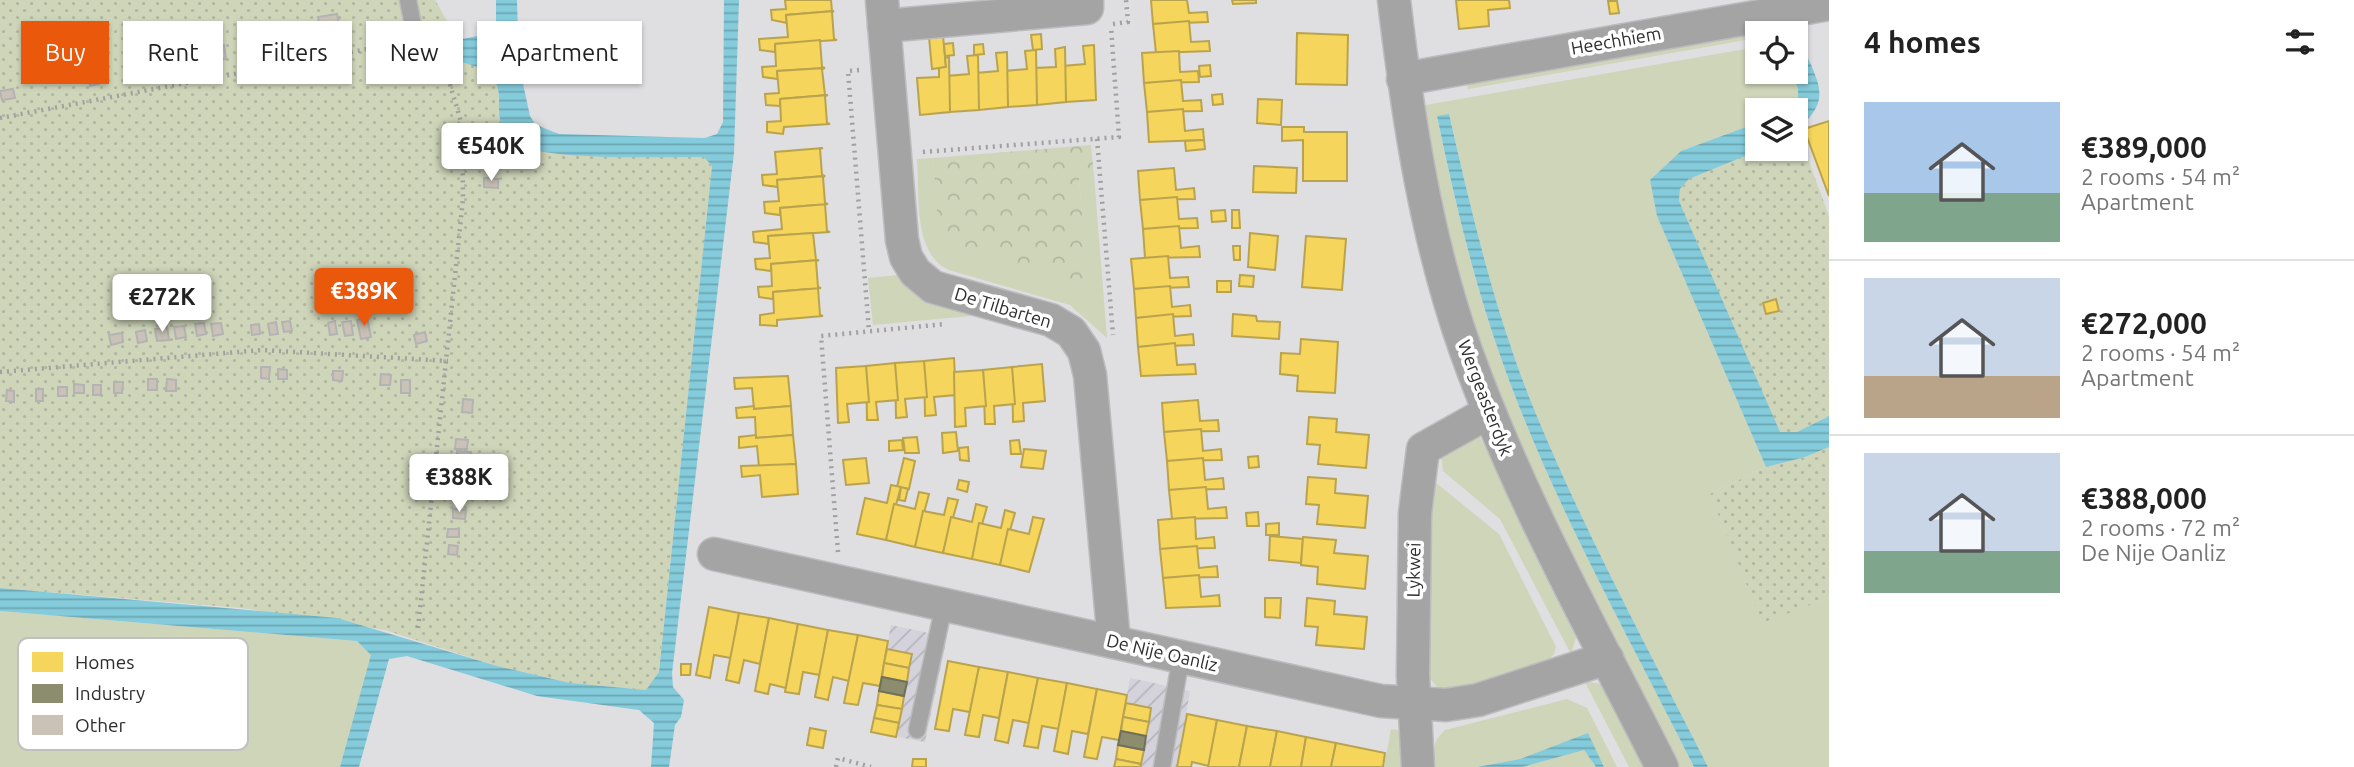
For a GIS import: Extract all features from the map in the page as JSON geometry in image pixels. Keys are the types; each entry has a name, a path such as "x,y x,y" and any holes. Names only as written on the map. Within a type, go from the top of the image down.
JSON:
{"street":[{"name":"Wergeasterdyk","path":"1394,0 1403,79 1417,162 1440,265 1465,349 1533,513 1662,767"},
{"name":"Heechhiem","path":"1403,79 1810,4"},
{"name":"De Tilbarten","path":"1084,351 1070,332 1051,320 933,287 915,272 906,257 902,240 883,13 1095,11"},
{"path":"1084,351 1090,375 1114,642"},
{"name":"Lykwei","path":"1418,767 1413,676 1415,513 1423,449 1489,412"},
{"name":"De Nije Oanliz","path":"714,554 1381,701 1446,705 1478,700 1607,658"}],"lane":[{"path":"408,0 412,21"},
{"path":"917,730 944,604"},
{"path":"1162,767 1181,657"}],"path":[{"path":"1095,11 1128,23 1126,0"},
{"path":"895,155 1119,137 1095,11"},
{"path":"0,118 366,49"},
{"path":"869,331 848,71 887,67"},
{"path":"418,628 463,198 461,125 449,84"},
{"path":"1084,351 1096,345 1113,343 1097,139"},
{"path":"832,580 838,556 838,534 821,336 982,321 986,303"},
{"path":"0,372 262,350 448,361"},
{"path":"836,767 838,758 871,767"}],"shaded area":[{"path":"891,625 947,637 925,742 871,732"},
{"path":"1130,678 1190,691 1177,767 1114,767"}],"green space":[{"path":"0,0 435,0 447,21 366,21 366,84 463,84 463,51 477,64 477,84 498,84 499,106 507,135 526,147 574,155 704,157 712,166 659,672 646,690 570,683 497,666 385,630 241,608 0,588"},
{"path":"1745,32 1745,40 1468,89 1466,80"},
{"path":"1745,49 1745,84 1797,84 1799,98 1745,98 1745,127 1681,151 1650,180 1657,216 1766,467 1710,494 1762,622 1829,598 1829,767 1708,767 1597,548 1536,414 1497,304 1449,114 1437,117 1465,239 1501,358 1566,514 1694,767 1674,767 1527,471 1461,294 1420,106"},
{"path":"1091,145 1094,176 1079,178 1088,285 939,239 933,158"},
{"path":"1745,156 1745,161 1808,159 1829,216 1829,416 1797,432 1780,433 1679,201 1680,189 1689,179"},
{"path":"933,158 940,239 1087,284 1079,177 1094,176 1107,338 1070,305 949,270 937,262 923,236 920,221 917,159"},
{"path":"898,275 981,315 873,325 868,278"},
{"path":"1479,435 1578,631 1571,654 1500,519 1443,471 1441,454"},
{"path":"1829,447 1829,598 1762,623 1710,494 1766,467 1805,457"},
{"path":"1430,478 1499,534 1556,647 1554,654 1539,669 1453,691 1438,688 1425,673"},
{"path":"0,611 357,641 372,655 340,767 0,767"},
{"path":"1585,682 1597,683 1607,689 1649,767 1629,767"},
{"path":"1567,699 1587,708 1617,767 1604,767 1588,734 1520,759 1477,767 1424,767 1425,749 1434,749 1437,739 1445,730"},
{"path":"1391,729 1408,732 1411,767 1384,767"},
{"path":"1584,750 1596,767 1522,767 1576,751"}],"water":[{"path":"496,0 517,0 518,21 496,21"},
{"path":"724,0 739,0 734,153 672,673 673,687 684,700 681,717 675,725 669,767 651,767 654,723 639,710 537,696 407,656 389,659 359,767 340,767 371,655 357,641 0,611 0,588 337,618 497,666 570,683 646,690 659,672 712,166 704,157 575,155 528,148 514,141 504,130 500,119 496,84 523,84 530,116 536,125 559,134 705,138 717,134 723,122"},
{"path":"477,36 477,67 463,63 463,39"},
{"path":"1808,59 1819,87 1819,96 1818,104 1808,118 1808,98 1798,98 1797,84 1808,84"},
{"path":"1449,114 1497,304 1536,414 1597,548 1708,767 1694,767 1591,566 1521,411 1491,328 1457,208 1437,116"},
{"path":"1745,127 1745,156 1689,179 1680,189 1679,201 1780,432 1797,432 1829,416 1829,447 1805,457 1766,467 1657,216 1650,180 1681,151"},
{"path":"1588,733 1604,767 1596,767 1584,750 1522,767 1477,767 1520,759"}],"building: Homes":[{"path":"785,0 831,0 834,11 786,15 787,23 772,20 771,10 786,9"},
{"path":"1151,0 1187,0 1189,13 1207,12 1208,22 1153,24"},
{"path":"1232,0 1256,0 1256,3 1233,4"},
{"path":"1456,0 1509,0 1510,8 1488,10 1489,26 1459,29"},
{"path":"1608,1 1617,1 1619,13 1610,14"},
{"path":"834,11 834,39 837,40 775,44 775,52 760,50 759,39 788,37 786,15"},
{"path":"1189,21 1191,42 1209,41 1210,51 1156,53 1153,24"},
{"path":"1297,33 1348,35 1347,85 1296,84"},
{"path":"1041,34 1042,49 1033,50 1031,35"},
{"path":"943,36 946,67 932,69 929,37"},
{"path":"820,40 822,67 825,68 777,71 778,79 763,77 762,67 776,66 775,44"},
{"path":"953,43 954,55 945,56 944,44"},
{"path":"983,44 984,54 974,55 974,45"},
{"path":"1094,45 1096,100 1066,102 1063,66 1085,64 1083,46"},
{"path":"1065,47 1066,102 1037,105 1034,68 1056,67 1055,49"},
{"path":"1036,50 1037,105 1008,107 1005,71 1027,69 1025,51"},
{"path":"1179,51 1180,72 1198,71 1199,82 1144,83 1142,53"},
{"path":"1007,52 1008,107 979,110 976,73 998,71 996,53"},
{"path":"978,55 979,110 950,112 947,76 969,74 967,56"},
{"path":"949,57 950,112 920,115 917,78 939,77 939,68 946,67 945,58"},
{"path":"1210,65 1211,76 1200,77 1199,66"},
{"path":"825,68 822,69 825,95 828,95 780,99 780,106 766,105 765,94 779,93 777,71"},
{"path":"1181,80 1183,101 1201,100 1202,111 1147,112 1144,83"},
{"path":"1222,94 1223,104 1213,105 1212,95"},
{"path":"828,95 825,96 827,123 830,124 784,127 783,134 767,132 767,122 781,121 780,99"},
{"path":"1258,99 1282,100 1281,125 1257,123"},
{"path":"1183,109 1185,131 1203,129 1204,140 1149,142 1147,112"},
{"path":"1829,121 1829,196 1808,140 1808,128"},
{"path":"1282,127 1304,127 1304,132 1347,132 1347,181 1303,181 1303,140 1282,141"},
{"path":"1204,140 1205,149 1186,151 1185,141"},
{"path":"823,148 820,149 822,175 825,176 777,180 778,187 763,185 762,175 777,174 775,152"},
{"path":"1254,166 1297,168 1296,193 1253,192"},
{"path":"1174,168 1176,190 1194,188 1195,199 1140,200 1138,171"},
{"path":"825,176 825,203 828,204 780,208 780,215 765,213 764,202 779,201 777,180"},
{"path":"1177,197 1179,219 1197,218 1198,228 1143,229 1140,200"},
{"path":"825,204 827,231 830,232 768,236 769,244 754,242 753,232 782,229 780,208"},
{"path":"1225,210 1226,221 1212,222 1211,211"},
{"path":"1232,210 1239,210 1240,228 1232,228"},
{"path":"1179,226 1181,248 1199,246 1200,257 1145,258 1143,229"},
{"path":"813,233 816,260 819,260 771,264 771,271 756,269 755,259 770,258 768,236"},
{"path":"1250,233 1278,236 1275,270 1248,267"},
{"path":"1306,236 1346,239 1342,290 1302,287"},
{"path":"1233,246 1240,246 1240,260 1234,260"},
{"path":"1168,256 1170,278 1188,277 1189,287 1134,289 1131,259"},
{"path":"819,260 816,261 818,287 821,288 773,292 773,299 759,297 758,287 772,286 771,264"},
{"path":"1240,275 1254,276 1253,287 1239,286"},
{"path":"1217,281 1231,281 1231,292 1217,292"},
{"path":"1170,286 1172,307 1190,305 1191,316 1136,318 1134,289"},
{"path":"818,288 820,315 823,316 777,320 777,326 760,325 760,315 774,313 773,292"},
{"path":"1776,299 1779,311 1766,314 1763,303"},
{"path":"1173,314 1175,336 1193,334 1194,345 1138,347 1136,318"},
{"path":"1233,314 1256,316 1257,321 1280,322 1279,339 1232,336"},
{"path":"1301,339 1338,342 1335,393 1297,391 1298,376 1280,374 1281,353 1300,354"},
{"path":"1175,343 1177,365 1195,364 1196,374 1141,376 1138,347"},
{"path":"954,358 956,395 934,397 936,415 925,416 924,361"},
{"path":"924,361 927,397 905,399 907,417 896,418 895,363"},
{"path":"895,363 898,400 876,402 878,420 867,420 866,366"},
{"path":"1042,364 1045,401 1023,403 1024,421 1013,422 1012,367"},
{"path":"866,366 869,402 847,404 849,422 838,423 836,368"},
{"path":"1012,367 1015,404 994,406 995,424 985,424 983,370"},
{"path":"983,370 986,406 965,408 966,426 955,427 954,372"},
{"path":"788,376 791,406 754,409 752,388 735,389 734,378"},
{"path":"1198,400 1200,421 1218,420 1219,431 1164,432 1162,403"},
{"path":"754,406 754,409 791,406 793,435 756,438 755,417 737,418 736,408"},
{"path":"1309,417 1337,419 1336,432 1369,435 1366,468 1318,464 1320,445 1307,444"},
{"path":"1201,429 1203,451 1221,449 1222,460 1167,461 1164,432"},
{"path":"956,432 958,451 943,453 942,433"},
{"path":"756,435 756,438 793,435 796,464 759,467 757,446 739,448 739,437"},
{"path":"917,437 919,453 905,453 903,438"},
{"path":"902,440 903,450 889,451 889,441"},
{"path":"1019,440 1021,454 1011,454 1010,441"},
{"path":"968,447 969,461 960,460 959,448"},
{"path":"1024,449 1046,451 1043,469 1021,467"},
{"path":"1258,456 1259,467 1249,468 1248,457"},
{"path":"866,458 869,483 846,485 843,460"},
{"path":"904,458 915,461 909,489 897,487"},
{"path":"1203,458 1205,480 1223,478 1224,489 1169,490 1167,461"},
{"path":"796,464 798,494 762,497 760,475 742,477 741,466"},
{"path":"1308,477 1336,479 1335,493 1368,496 1365,528 1317,524 1319,505 1306,504"},
{"path":"959,480 969,482 967,492 957,489"},
{"path":"891,485 901,487 886,540 857,534 865,498 887,503"},
{"path":"901,487 908,489 905,501 899,500"},
{"path":"1206,487 1208,509 1226,507 1227,518 1172,519 1169,490"},
{"path":"919,492 929,494 915,547 886,540 894,504 915,509"},
{"path":"948,498 958,500 943,553 915,547 923,511 944,515"},
{"path":"976,504 987,507 972,559 943,553 951,517 972,522"},
{"path":"1005,510 1015,513 1000,565 972,559 979,523 1001,528"},
{"path":"1258,512 1259,526 1247,526 1246,513"},
{"path":"1033,517 1044,519 1029,572 1000,565 1008,529 1029,534"},
{"path":"1195,517 1196,539 1214,537 1215,548 1160,549 1158,520"},
{"path":"1279,523 1279,535 1266,535 1266,524"},
{"path":"1270,536 1303,539 1301,563 1269,560"},
{"path":"1303,537 1336,540 1334,553 1368,556 1365,589 1317,584 1318,567 1301,565"},
{"path":"1197,546 1199,568 1217,566 1218,577 1163,578 1160,549"},
{"path":"1199,575 1201,597 1219,595 1220,606 1166,608 1163,578"},
{"path":"1265,598 1281,598 1280,618 1265,617"},
{"path":"1307,598 1335,601 1334,614 1367,617 1364,649 1316,645 1318,627 1305,626"},
{"path":"709,607 739,613 731,658 714,655 710,678 696,675"},
{"path":"739,613 769,618 760,664 744,660 739,683 726,680"},
{"path":"769,618 798,624 786,688 770,684 768,694 755,691"},
{"path":"798,624 828,630 820,675 803,672 799,694 785,692"},
{"path":"828,630 858,635 849,681 833,677 828,700 815,697"},
{"path":"858,635 888,641 880,686 863,683 858,705 844,703"},
{"path":"887,649 912,654 909,668 884,663"},
{"path":"948,661 979,667 970,712 953,709 949,731 935,729"},
{"path":"884,663 909,668 907,682 882,677"},
{"path":"681,664 691,664 690,675 681,675"},
{"path":"979,667 1008,672 999,718 983,715 979,737 965,735"},
{"path":"1008,672 1038,678 1029,723 1013,720 1008,743 995,740"},
{"path":"1038,678 1067,683 1059,729 1042,726 1038,748 1024,746"},
{"path":"1067,683 1097,689 1088,734 1072,731 1068,754 1054,751"},
{"path":"1097,689 1127,695 1119,740 1102,737 1097,759 1084,757"},
{"path":"879,691 904,696 902,709 877,705"},
{"path":"1126,703 1151,708 1149,722 1123,717"},
{"path":"877,705 902,709 899,723 874,718"},
{"path":"1187,714 1217,720 1209,766 1192,762 1191,767 1177,767"},
{"path":"1123,717 1149,722 1146,736 1121,731"},
{"path":"874,718 899,723 896,737 871,732"},
{"path":"1217,720 1247,726 1239,767 1208,767"},
{"path":"1247,726 1277,731 1270,767 1239,767"},
{"path":"810,728 826,731 823,748 807,745"},
{"path":"1277,731 1306,737 1301,767 1270,767"},
{"path":"1306,737 1336,743 1331,767 1301,767"},
{"path":"1336,743 1385,753 1383,767 1331,767"},
{"path":"1118,745 1144,750 1141,764 1116,759"},
{"path":"913,759 926,759 926,767 912,767"},
{"path":"1116,759 1141,764 1140,767 1114,767"}],"building: Industry":[{"path":"882,677 907,682 904,696 879,691"},
{"path":"1121,731 1146,736 1144,750 1118,745"}],"building: Other":[{"path":"337,14 338,21 319,21 318,17"},
{"path":"13,89 15,98 2,100 0,91"},
{"path":"484,178 498,179 498,188 484,187"},
{"path":"367,318 371,337 361,339 357,320"},
{"path":"290,321 292,331 284,332 282,322"},
{"path":"335,321 337,334 330,335 328,323"},
{"path":"351,321 353,335 345,336 342,322"},
{"path":"276,322 278,334 270,335 268,324"},
{"path":"204,323 206,334 197,336 195,324"},
{"path":"221,323 223,334 213,336 211,324"},
{"path":"259,324 260,334 252,335 251,325"},
{"path":"184,326 186,337 176,339 174,327"},
{"path":"167,327 169,340 157,341 155,329"},
{"path":"145,330 147,341 138,343 136,332"},
{"path":"425,332 427,341 416,344 414,335"},
{"path":"122,333 123,342 111,345 109,335"},
{"path":"261,367 270,367 269,379 261,378"},
{"path":"278,369 287,370 287,379 278,379"},
{"path":"333,371 343,371 342,381 333,380"},
{"path":"381,374 391,375 390,385 380,385"},
{"path":"148,379 157,379 157,390 148,390"},
{"path":"167,379 176,380 176,391 166,391"},
{"path":"401,380 410,380 410,393 401,393"},
{"path":"114,382 123,382 122,393 114,393"},
{"path":"74,384 84,385 84,393 74,393"},
{"path":"93,385 101,385 101,395 93,395"},
{"path":"58,387 67,387 67,396 58,396"},
{"path":"36,389 43,389 43,401 36,401"},
{"path":"7,390 14,391 14,402 6,401"},
{"path":"463,399 473,400 472,413 462,412"},
{"path":"456,439 468,440 467,449 455,449"},
{"path":"457,451 471,452 470,466 457,466"},
{"path":"453,474 462,474 461,484 452,483"},
{"path":"452,491 466,492 465,500 451,499"},
{"path":"453,509 466,510 465,519 453,518"},
{"path":"448,529 459,529 459,537 447,537"},
{"path":"449,545 458,546 457,555 448,554"}]}
